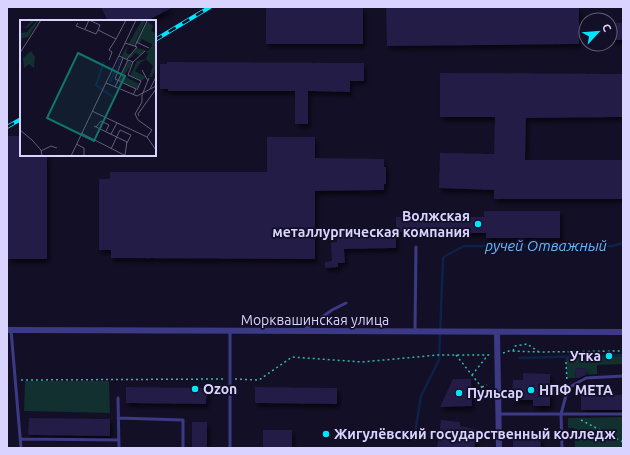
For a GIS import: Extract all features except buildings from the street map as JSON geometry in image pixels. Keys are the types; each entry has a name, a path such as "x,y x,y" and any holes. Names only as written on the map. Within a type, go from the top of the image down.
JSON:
{"street":[{"name":"Морквашинская улица","path":"9,330 497,333 623,332"},
{"path":"497,333 499,448"}],"lane":[{"path":"415,332 416,247"},
{"path":"301,332 332,310 346,303"},
{"path":"9,330 21,448"},
{"path":"230,332 230,448"},
{"path":"562,448 561,414 568,388 586,378 623,376"},
{"path":"118,398 119,448"},
{"path":"498,411 561,414 623,414"},
{"path":"118,418 183,420 183,448"},
{"path":"21,439 118,440"}],"path":[{"path":"512,352 514,346 527,344 539,352"},
{"path":"15,380 259,380 292,357 362,362 438,355 498,355 512,352 623,351"},
{"path":"456,355 482,387 498,411"},
{"path":"472,375 488,355"},
{"path":"566,362 568,388"},
{"path":"482,387 487,385"},
{"path":"570,414 623,442"}],"green space":[{"path":"623,355 623,364 597,365 597,374 586,375 586,368 575,369 576,378 567,378 566,357"},
{"path":"25,381 109,381 110,413 24,411"},
{"path":"623,417 623,448 575,448 574,428 568,428 568,418"}],"waterway":[{"name":"ручей Отважный","path":"414,440 421,396 439,360 443,259 445,256 464,246 612,246 623,243"},
{"name":"ручей Отважный","path":"519,358 623,355"}],"railway":[{"path":"156,39 210,7"},
{"path":"7,127 20,120"}],"place":[{"name":"Волжская металлургическая компания","path":"478,224"},
{"name":"Утка","path":"609,356"},
{"name":"Ozon","path":"195,389"},
{"name":"НПФ МЕТА","path":"531,390"},
{"name":"Пульсар","path":"459,393"},
{"name":"Жигулёвский государственный колледж","path":"326,434"}]}
